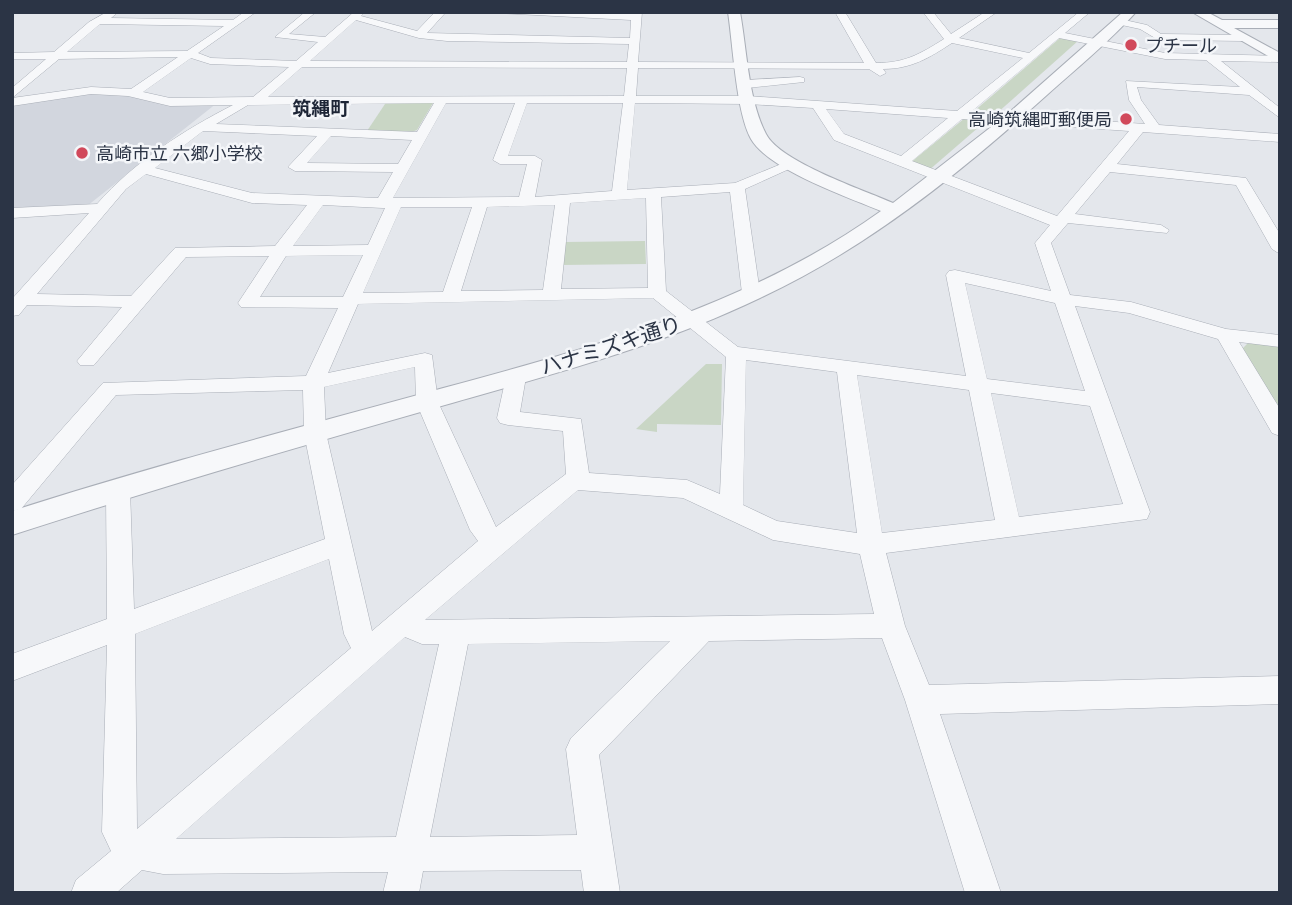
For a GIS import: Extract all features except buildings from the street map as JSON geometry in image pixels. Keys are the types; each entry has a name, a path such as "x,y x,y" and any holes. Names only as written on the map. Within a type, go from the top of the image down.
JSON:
{"street":[{"path":"12,94 55,56 114,12"},
{"path":"136,91 251,12"},
{"path":"311,12 280,37 328,40"},
{"path":"419,35 440,12"},
{"path":"484,12 637,15 631,66 632,94 619,196"},
{"path":"734,12 759,138 791,165 897,211"},
{"path":"12,102 94,88 136,91 170,102 526,100 632,94 748,92 814,80 882,78 840,12"},
{"path":"928,12 950,39 1030,56"},
{"path":"12,56 189,54 210,61 300,64 743,67 909,65 992,12"},
{"path":"901,163 1085,12"},
{"path":"1198,12 1279,59"},
{"path":"19,305 100,208 143,169 200,127 253,101 358,14 419,35 447,38 635,41"},
{"path":"533,31 540,15"},
{"path":"1125,17 1190,57"},
{"name":"ハナミズキ通り","path":"16,511 118,489 516,377 690,319 751,293 789,276 897,211 940,179 1012,118 1125,17"},
{"path":"100,20 236,23"},
{"path":"153,36 174,22"},
{"path":"1219,24 1276,26"},
{"path":"1059,35 1165,56 1279,59"},
{"path":"189,37 213,38"},
{"path":"1159,37 1243,38"},
{"path":"402,99 447,38"},
{"path":"1209,57 1280,114"},
{"path":"355,99 386,64"},
{"path":"1147,128 1130,83 1253,92"},
{"path":"748,92 816,104 1280,138"},
{"path":"368,650 358,634 314,433 313,383 374,250 403,168 442,99"},
{"path":"526,100 500,160 535,160 526,202"},
{"path":"816,104 839,138 940,179 1063,221 1161,230"},
{"path":"200,127 421,136"},
{"path":"573,481 687,489 773,530 870,545 1138,512 1043,243 1108,167 1147,128"},
{"path":"328,132 295,167 403,168"},
{"path":"143,169 252,198 389,203 563,201 737,187 791,165"},
{"path":"1108,167 1241,181 1280,249"},
{"path":"737,187 751,293"},
{"path":"653,194 657,293"},
{"path":"318,201 281,250 247,303 657,293 736,353 978,382 1098,400"},
{"path":"551,295 563,201"},
{"path":"450,297 481,202"},
{"path":"12,213 100,208"},
{"path":"87,361 181,252 374,250"},
{"path":"1009,528 955,275 1061,299 1131,308 1225,335 1280,341"},
{"path":"19,305 136,302"},
{"path":"1225,335 1280,428"},
{"path":"731,510 736,353"},
{"path":"16,511 110,387 313,383 425,359 427,402 483,530 495,542"},
{"path":"846,366 870,545 891,626 920,700 983,893"},
{"path":"89,893 368,650 402,624 495,542 578,477 573,424 508,418 516,377"},
{"path":"118,489 121,628 119,832 124,843 137,851 163,857 597,852"},
{"path":"12,667 340,544"},
{"path":"402,624 422,632 891,626"},
{"path":"602,893 582,749 701,630"},
{"path":"401,893 456,632"},
{"path":"920,700 1280,690"}],"shaded area":[{"name":"高崎市立 六郷小学校","path":"67,92 134,93 163,103 217,103 87,206 12,211 12,104"}],"green space":[{"path":"1060,38 1078,41 996,114 973,112"},
{"path":"387,101 433,103 417,130 409,133 367,131"},
{"path":"965,118 987,120 928,171 910,163"},
{"path":"645,241 646,264 562,265 565,242"},
{"path":"1248,343 1280,347 1280,409 1242,349"},
{"path":"706,364 722,364 721,425 657,424 657,432 636,429"}],"place":[{"name":"プチール","path":"1131,45"},
{"name":"高崎筑縄町郵便局","path":"1126,119"},
{"name":"高崎市立 六郷小学校","path":"82,153"}],"district":[{"name":"筑縄町","path":"321,108"}]}
